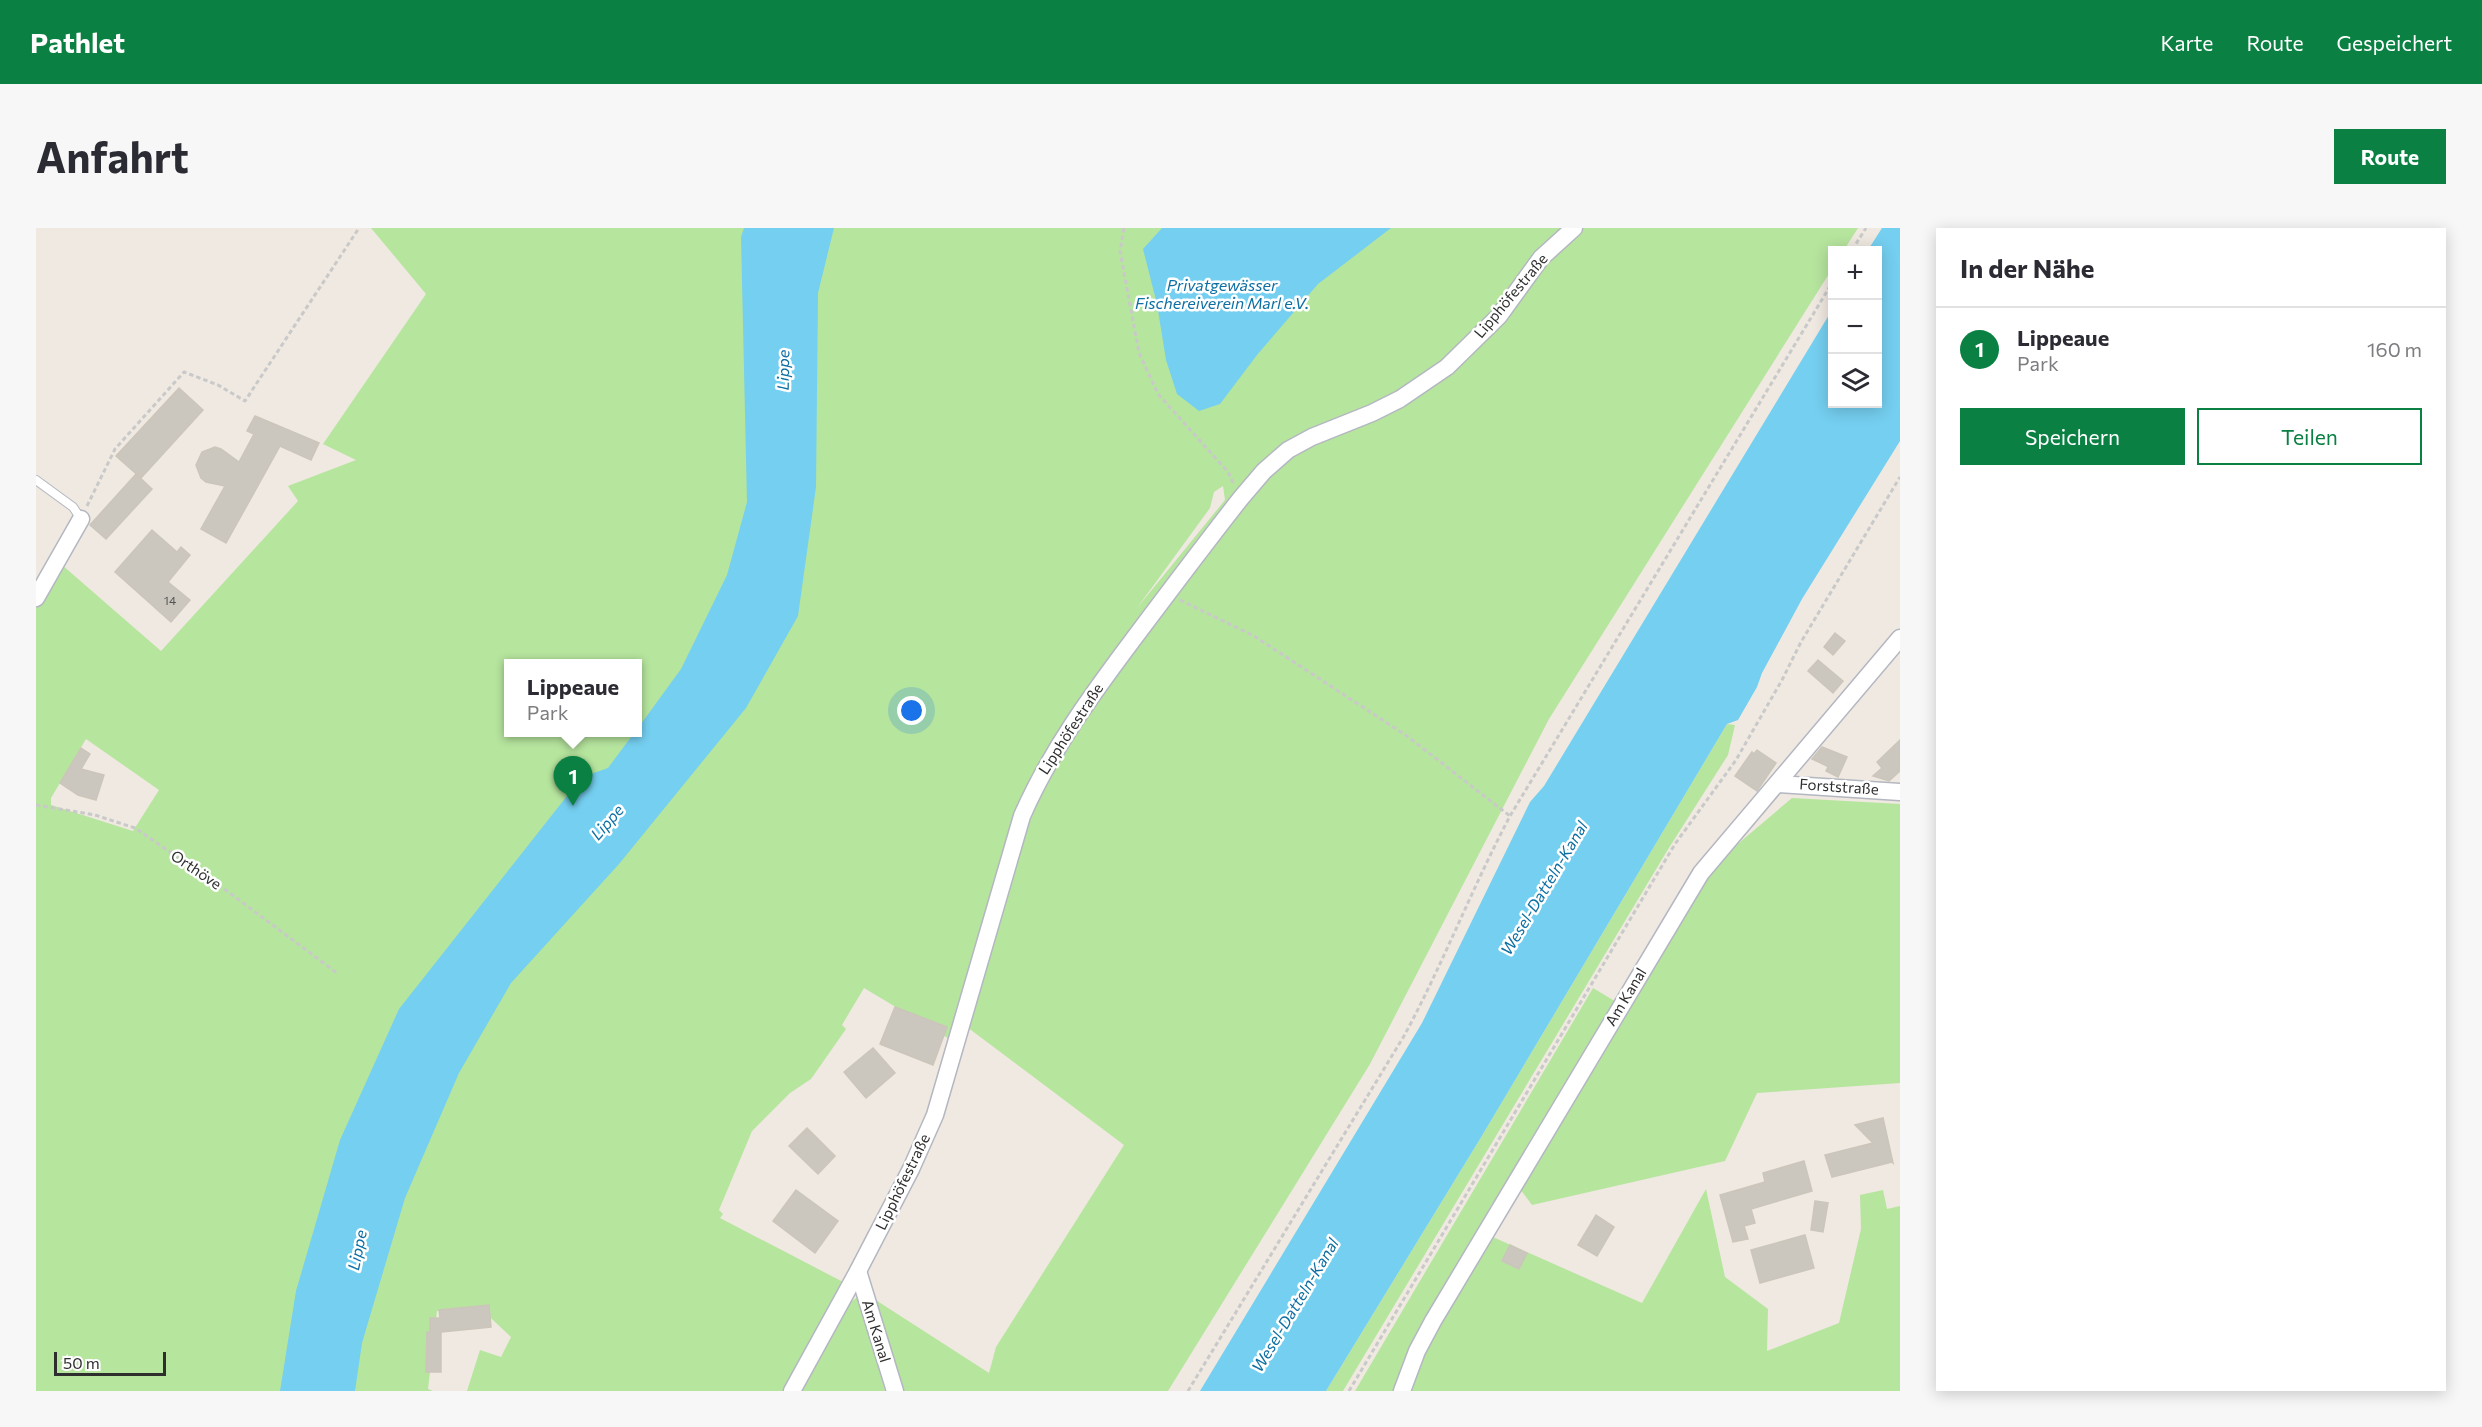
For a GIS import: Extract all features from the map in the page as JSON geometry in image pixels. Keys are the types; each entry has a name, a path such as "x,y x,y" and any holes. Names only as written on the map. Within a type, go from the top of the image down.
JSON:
{"street":[{"name":"Lipphöfestraße","path":"792,1391 911,1169 935,1115 1023,816 1036,784 1053,752 1094,692 1167,594 1264,471 1288,450 1312,437 1400,399 1447,367 1499,316 1541,258 1574,228"},
{"path":"36,598 81,519"},
{"name":"Am Kanal","path":"1402,1391 1417,1350 1433,1321 1680,905 1713,858 1900,638"},
{"name":"Forststraße","path":"1777,784 1900,792"},
{"name":"Am Kanal","path":"858,1271 895,1391"}],"lane":[{"path":"36,480 73,507 81,519"}],"path":[{"path":"81,519 115,449 184,372 218,385 245,401 360,228"},
{"path":"1124,228 1120,251 1139,353 1158,394 1228,472 1241,498"},
{"path":"1855,246 1866,228"},
{"path":"1188,1391 1404,1036 1435,976 1490,854 1510,816 1828,291"},
{"path":"1349,1391 1675,844 1736,760 1782,681 1801,642 1900,477"},
{"path":"1167,594 1254,636 1407,736 1510,816"},
{"name":"Orthöve","path":"36,805 94,815 135,828 223,888 337,973"}],"green space":[{"path":"371,228 1561,228 1542,247 1544,249 1468,342 1397,394 1291,441 1061,727 951,1040 864,988 842,1025 846,1029 811,1079 790,1093 752,1131 719,1210 723,1214 720,1218 845,1283 785,1391 467,1391 480,1350 501,1357 511,1337 480,1308 437,1311 428,1389 433,1391 36,1391 36,608 62,565 161,651 298,501 288,486 356,460 323,444 426,294","holes":["1223,486 1225,500 1137,608 1210,508 1214,492","86,739 159,790 133,831 51,805 51,798"]},
{"path":"1582,228 1858,228 1847,246 1828,246 1828,275 1549,719 1370,1064 1168,1391 900,1391 871,1297 989,1373 996,1347 1124,1145 967,1027 1028,815 1059,750 1176,589 1285,457 1412,397"},
{"path":"1727,724 1735,725 1728,755 1667,851 1343,1391 1326,1391 1480,1139"},
{"path":"1792,798 1900,804 1900,1083 1757,1093 1725,1161 1532,1205 1520,1189 1685,910 1720,859"},
{"path":"1593,988 1618,1003 1498,1205 1492,1204 1405,1358 1395,1391 1355,1391"},
{"path":"1706,1189 1725,1277 1768,1309 1767,1351 1839,1323 1861,1229 1860,1195 1883,1190 1887,1209 1900,1206 1900,1391 1404,1391 1486,1234 1642,1303"},
{"path":"859,1296 885,1391 798,1391 844,1307"}],"water":[{"name":"Lippe","path":"744,228 834,228 818,293 816,487 798,616 746,708 619,864 511,983 459,1073 405,1198 362,1343 355,1391 280,1391 296,1291 340,1140 399,1009 582,777 608,768 631,737 642,737 642,723 681,669 727,575 747,502 741,237"},
{"name":"Privatgewässer Fischereiverein Marl e.V.","path":"1162,228 1391,228 1318,284 1257,355 1220,404 1199,411 1177,394 1166,360 1157,304 1143,249"},
{"name":"Wesel-Datteln-Kanal","path":"1882,228 1900,228 1900,441 1802,599 1738,720 1727,724 1480,1139 1326,1391 1200,1391 1422,1023 1530,802 1544,786 1828,317 1828,408 1882,408 1882,246 1871,246"}],"building":[{"path":"179,388 203,410 141,478 116,456"},
{"path":"255,416 319,443 311,460 280,446 226,543 201,529 225,486 206,482 201,478 196,465 202,452 215,447 239,462 254,434 247,431"},
{"path":"136,474 152,489 106,539 90,525"},
{"path":"152,530 177,552 181,547 190,555 168,582 190,600 171,622 115,572"},
{"path":"1835,633 1845,641 1833,655 1824,647"},
{"path":"1818,660 1843,681 1833,693 1808,671"},
{"path":"1900,740 1900,771 1889,781 1873,776 1882,768 1877,762"},
{"path":"1822,747 1847,757 1838,777 1826,771 1828,767 1812,759"},
{"path":"81,748 90,754 81,769 104,775 96,800 78,795 60,783"},
{"path":"1757,750 1776,763 1757,791 1735,776 1752,752 1754,754"},
{"path":"895,1007 947,1027 933,1065 880,1044"},
{"path":"873,1048 895,1073 866,1098 844,1072"},
{"path":"1883,1118 1893,1163 1832,1177 1825,1155 1873,1143 1855,1125"},
{"path":"807,1128 835,1156 818,1174 789,1146"},
{"path":"1804,1161 1812,1191 1751,1209 1755,1223 1744,1226 1748,1239 1733,1242 1720,1195 1765,1182 1763,1173"},
{"path":"796,1190 838,1221 815,1253 773,1221"},
{"path":"1815,1201 1828,1203 1823,1232 1811,1230"},
{"path":"1596,1215 1614,1227 1597,1256 1578,1245"},
{"path":"1805,1235 1814,1268 1760,1283 1751,1250"},
{"path":"1510,1245 1527,1253 1519,1269 1502,1261"},
{"path":"489,1305 491,1327 441,1332 441,1372 426,1372 427,1332 430,1332 430,1318 440,1318 439,1310"}],"place":[{"name":"Lippeaue","path":"573,806"}]}
